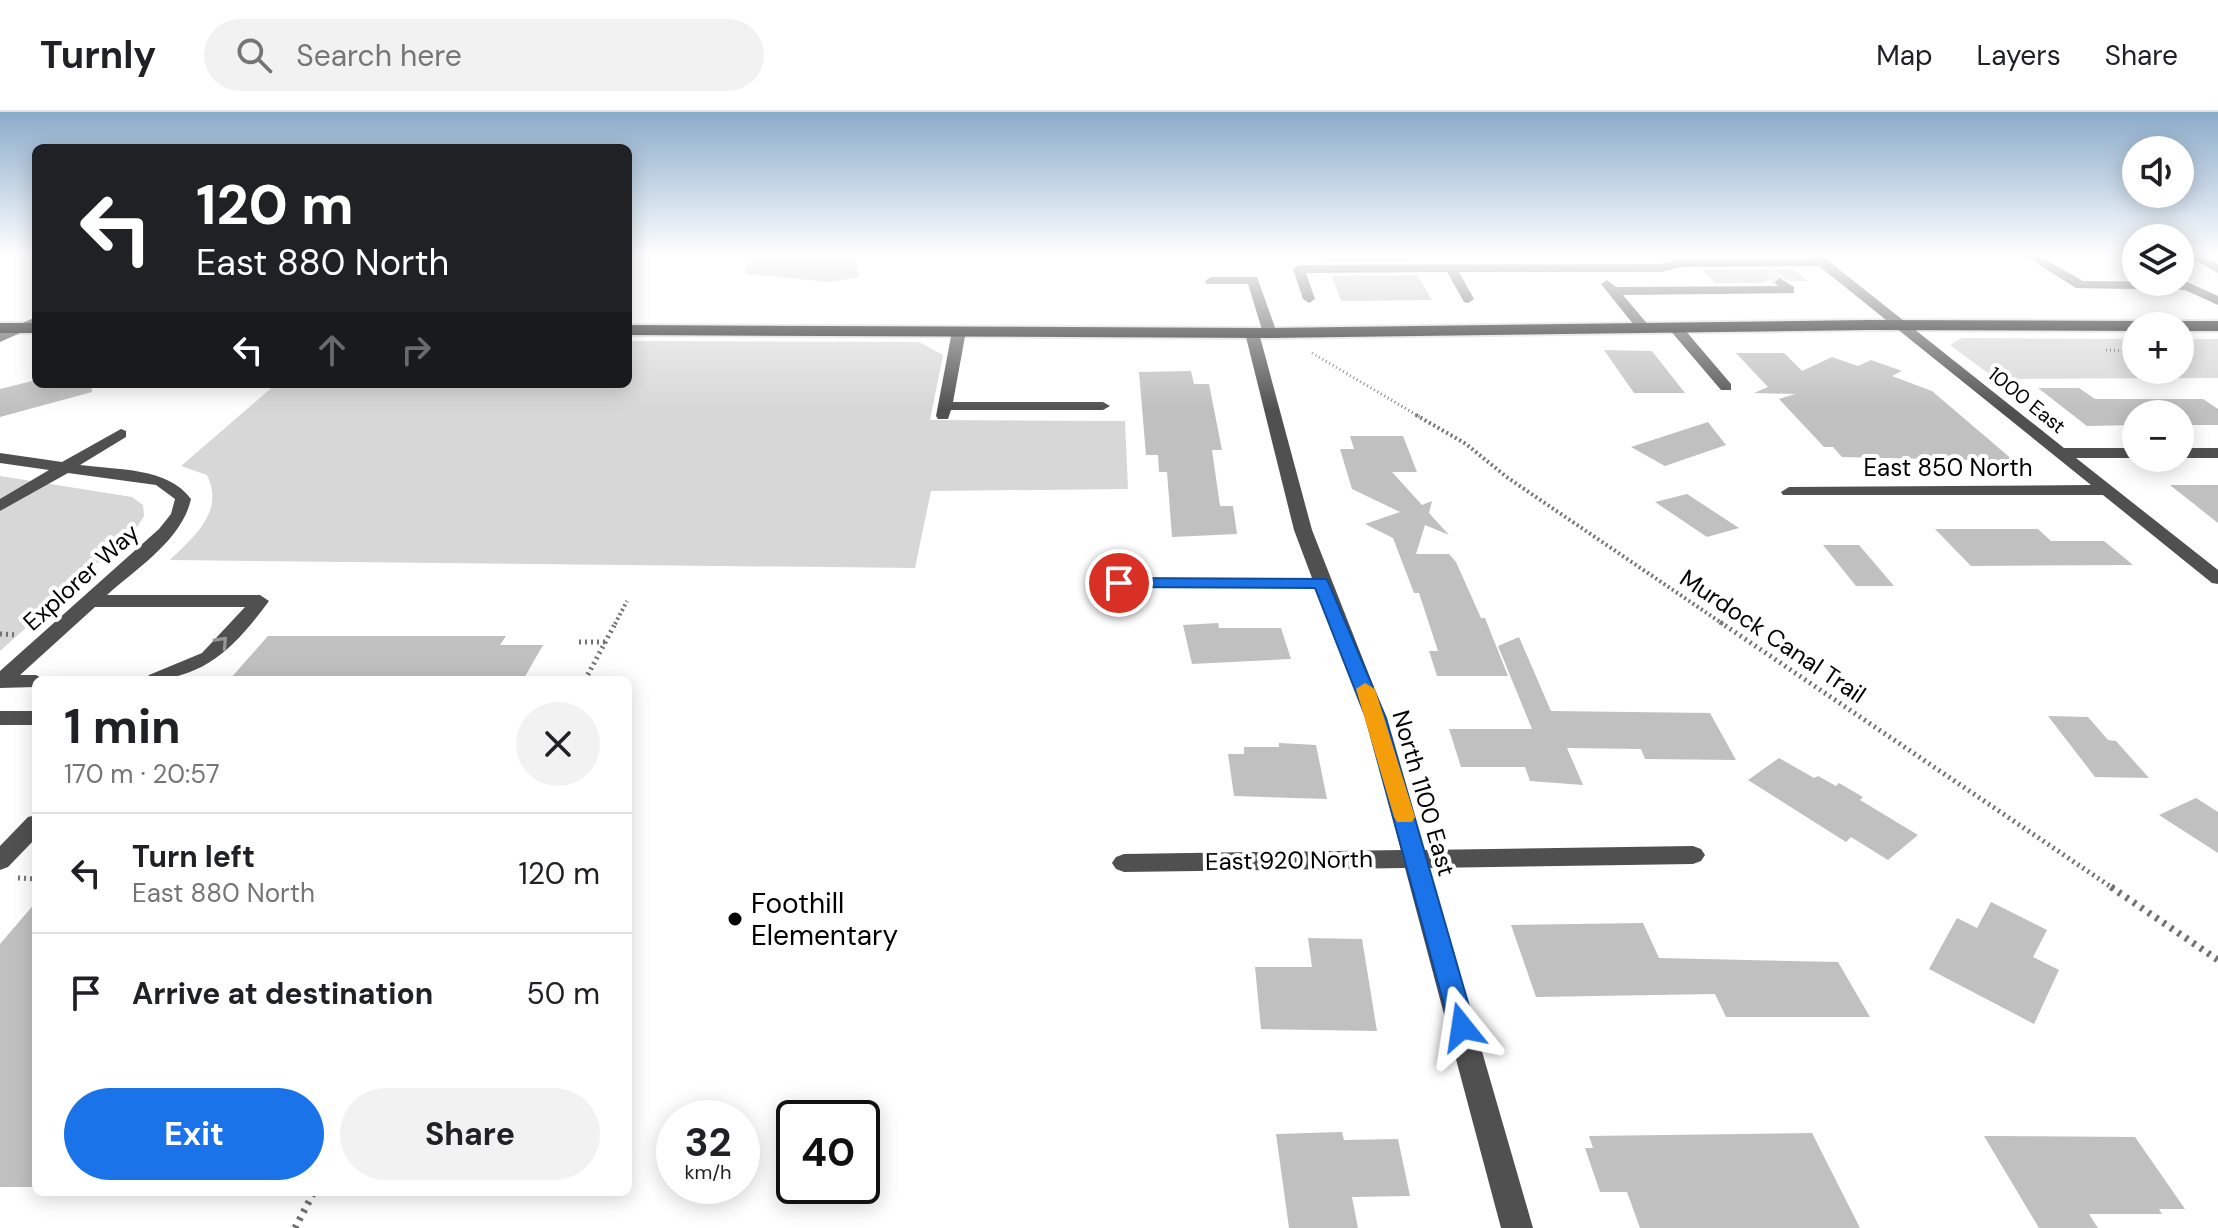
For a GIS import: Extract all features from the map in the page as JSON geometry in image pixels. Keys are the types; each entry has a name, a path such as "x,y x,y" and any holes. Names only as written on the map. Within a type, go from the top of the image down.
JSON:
{"highway":[{"path":"0,328 32,326"},
{"path":"632,330 1261,333 1674,326 2122,326"},
{"path":"2194,326 2218,326"}],"street":[{"name":"North 1100 East","path":"1257,306 1291,490 1322,583 1376,718 1517,1228"},
{"path":"1626,306 1643,327"},
{"name":"1000 East","path":"1878,306 2218,579"},
{"path":"0,338 32,326"},
{"path":"1674,326 1726,387"},
{"path":"0,353 32,327"},
{"path":"959,331 944,411 1103,406"},
{"path":"0,506 121,434"},
{"path":"2061,453 2122,453"},
{"path":"2194,453 2218,453"},
{"path":"0,458 66,466"},
{"name":"Explorer Way","path":"1,682 165,533 179,515 183,499 174,488 160,481 66,466"},
{"name":"East 850 North","path":"1789,492 2107,490"},
{"path":"1119,583 1322,583"},
{"path":"90,601 260,601 209,657 165,676"},
{"path":"1,682 32,681"},
{"path":"0,718 32,718"},
{"path":"8,870 32,830"},
{"name":"East 920 North","path":"1124,863 1693,855"}],"path":[{"name":"Murdock Canal Trail","path":"1306,346 1317,358 1376,388 1466,444 1508,478 2218,960"},
{"path":"587,676 627,601"},
{"path":"579,642 606,642"},
{"path":"8,870 32,878"},
{"path":"295,1228 312,1196"}],"shaded area":[{"path":"1962,338 2122,339 2122,378 1996,379 1950,345"},
{"path":"2194,339 2218,339 2218,378 2194,378"},
{"path":"632,341 919,342 943,355 930,420 1125,421 1128,489 931,491 915,568 170,560 197,532 210,512 212,501 212,488 207,475 181,466 271,388 632,388"},
{"path":"0,476 132,497 143,505 144,516 136,529 0,651"}],"building":[{"path":"1604,350 1652,351 1685,393 1634,393"},
{"path":"1736,353 1784,353 1802,371 1832,357 1858,366 1871,360 1902,371 1892,376 1932,391 2014,461 1842,457 1833,447 1824,447 1779,399 1795,394 1754,393 1768,387"},
{"path":"1191,371 1194,384 1209,384 1222,450 1212,450 1220,506 1233,506 1237,534 1172,537 1167,472 1159,472 1158,455 1146,455 1139,372"},
{"path":"32,381 32,388 92,388 92,392 0,417 0,389"},
{"path":"2038,388 2079,388 2095,399 2203,399 2218,409 2218,425 2194,425 2194,400 2122,400 2122,425 2087,426"},
{"path":"1708,422 1726,445 1665,466 1631,447"},
{"path":"1350,436 1403,436 1417,472 1392,472 1422,505 1432,501 1429,513 1449,535 1425,525 1416,554 1449,554 1456,562 1481,618 1485,618 1508,676 1437,676 1429,651 1438,651 1419,593 1414,593 1393,538 1365,524 1400,512 1352,489 1340,449 1354,449"},
{"path":"2170,485 2218,485 2218,523"},
{"path":"1687,494 1739,528 1707,537 1655,502"},
{"path":"1935,529 2038,529 2051,541 2104,541 2133,565 1971,566"},
{"path":"1823,545 1859,545 1894,586 1856,586"},
{"path":"1218,623 1219,628 1281,628 1291,659 1192,664 1183,625"},
{"path":"268,636 506,636 500,645 543,645 525,676 233,676"},
{"path":"1519,637 1551,711 1710,713 1736,760 1645,759 1641,749 1567,748 1583,785 1530,781 1525,767 1461,767 1449,729 1532,729 1498,646"},
{"path":"2048,716 2088,717 2108,740 2116,741 2149,778 2095,777"},
{"path":"1279,743 1316,745 1327,799 1234,796 1228,754 1244,754 1244,747 1279,747"},
{"path":"1779,758 1814,778 1818,776 1836,786 1839,783 1863,797 1860,800 1918,835 1888,860 1851,837 1846,842 1748,780"},
{"path":"2196,798 2218,812 2218,853 2159,815"},
{"path":"1991,902 2047,930 2033,957 2059,970 2034,1024 1929,969 1957,918 1977,928"},
{"path":"32,907 32,1187 0,1187 0,944"},
{"path":"1643,923 1659,958 1838,962 1870,1017 1726,1017 1715,994 1536,997 1511,925"},
{"path":"1308,938 1362,939 1377,1031 1261,1029 1255,967 1312,967"},
{"path":"1342,1132 1344,1140 1398,1139 1410,1196 1352,1197 1358,1228 1289,1228 1276,1134"},
{"path":"1812,1133 1860,1228 1640,1228 1627,1192 1600,1192 1585,1148 1593,1148 1589,1136"},
{"path":"1984,1136 2135,1137 2185,1209 2159,1209 2162,1214 2089,1214 2098,1228 2039,1228"}],"slow traffic":[{"path":"1365,689 1405,817"}],"place":[{"name":"Foothill Elementary","path":"735,919"}],"route":[{"path":"1119,583 1322,583 1376,718 1462,1027"}]}
